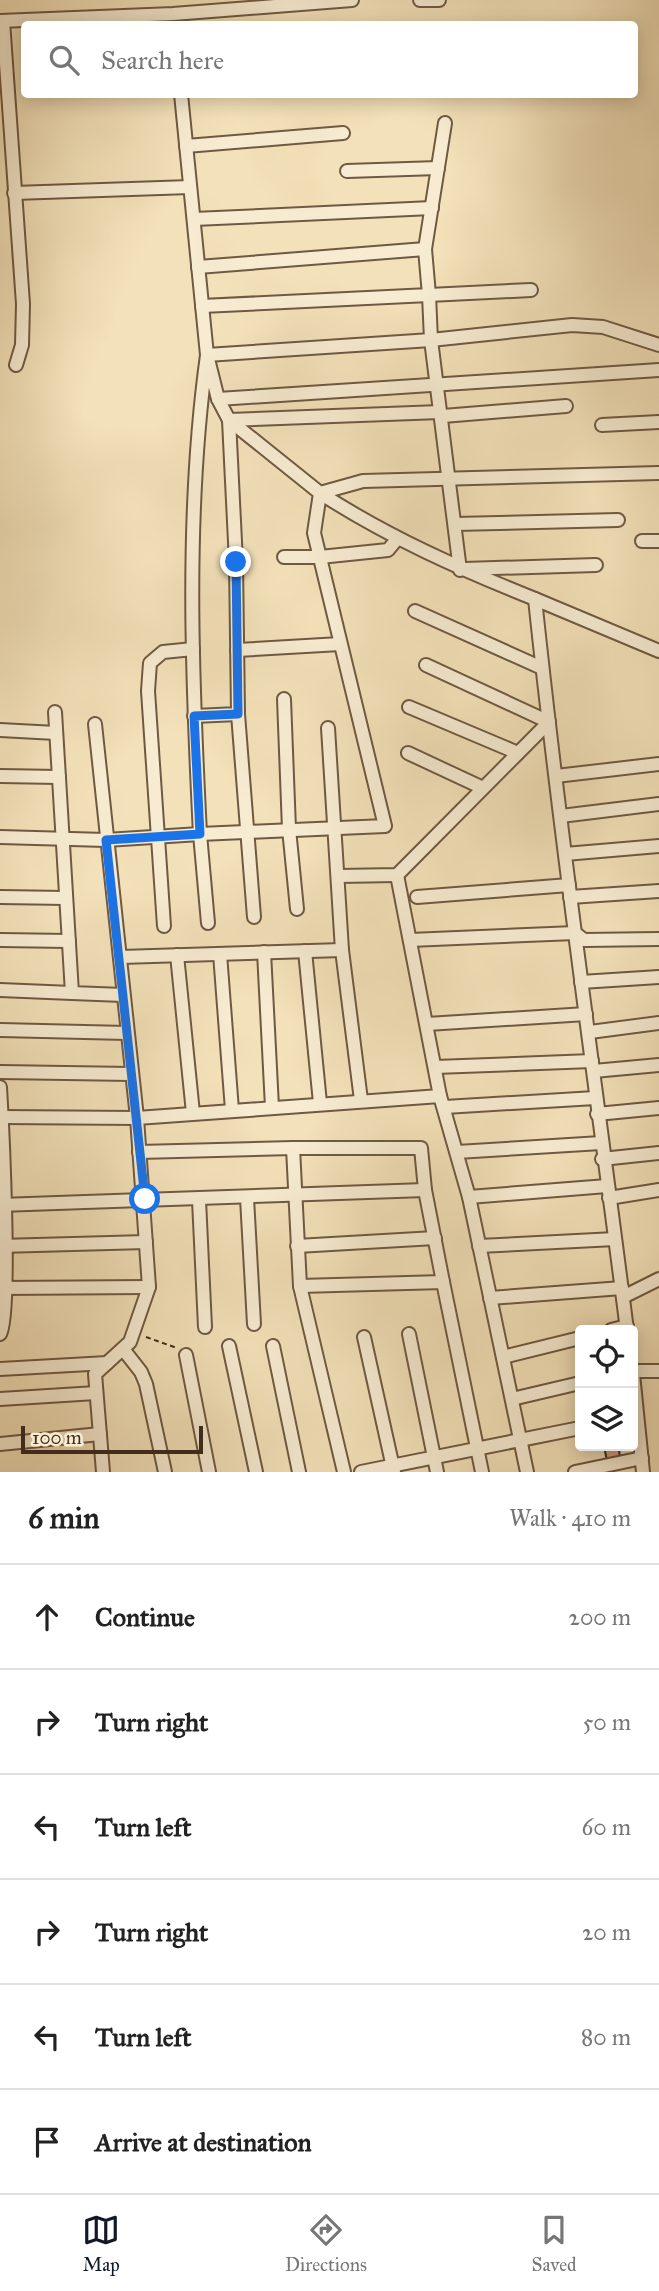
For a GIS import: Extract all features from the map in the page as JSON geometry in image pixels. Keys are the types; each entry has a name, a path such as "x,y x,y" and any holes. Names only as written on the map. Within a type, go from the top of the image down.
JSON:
{"street":[{"path":"16,365 22,345 23,304 2,21 173,19 251,3 352,0"},
{"path":"421,0 439,0"},
{"path":"181,98 207,355 218,399 229,420 320,493 397,539 460,570 659,651"},
{"path":"445,123 425,249 431,340 460,570"},
{"path":"186,146 343,133"},
{"path":"347,171 438,168"},
{"path":"14,192 190,187"},
{"path":"194,219 432,208"},
{"path":"198,267 425,249"},
{"path":"202,306 531,290"},
{"path":"207,355 431,340 572,325 603,327 659,345"},
{"path":"207,355 200,406 192,649 200,834 208,923"},
{"path":"218,399 659,370"},
{"path":"229,420 442,414 566,406"},
{"path":"229,420 238,714 254,916"},
{"path":"602,425 659,422"},
{"path":"320,493 363,481 659,473"},
{"path":"0,837 106,840 385,826 314,533 320,493"},
{"path":"455,523 618,520"},
{"path":"284,557 320,557 388,550 397,539"},
{"path":"642,541 659,541"},
{"path":"460,570 596,565"},
{"path":"535,599 569,891 590,1032 602,1159 627,1325"},
{"path":"415,611 542,668"},
{"path":"237,650 340,644"},
{"path":"164,926 148,691 150,663 163,652 192,649"},
{"path":"426,666 549,722"},
{"path":"284,699 289,829 297,909"},
{"path":"409,707 518,753"},
{"path":"55,712 72,993"},
{"path":"194,716 238,714"},
{"path":"340,876 397,875 549,722"},
{"path":"95,724 137,1118 149,1287 130,1342 95,1374 103,1472"},
{"path":"328,728 334,828 340,876 342,950 361,1100"},
{"path":"0,730 56,733"},
{"path":"408,754 483,788"},
{"path":"556,776 659,764"},
{"path":"0,776 59,777"},
{"path":"561,816 659,804"},
{"path":"565,853 659,846"},
{"path":"397,875 442,1102 469,1197 527,1472"},
{"path":"417,897 569,891 659,891"},
{"path":"0,897 66,898"},
{"path":"410,940 575,933 583,940 659,939"},
{"path":"0,940 69,941"},
{"path":"121,957 342,950"},
{"path":"304,951 320,1103"},
{"path":"264,952 272,1107"},
{"path":"220,954 232,1110"},
{"path":"177,955 193,1113"},
{"path":"581,982 659,977"},
{"path":"0,990 123,995"},
{"path":"427,1024 586,1014"},
{"path":"590,1032 659,1023"},
{"path":"0,1030 127,1033"},
{"path":"435,1067 659,1065"},
{"path":"0,1072 131,1074"},
{"path":"0,1087 2,1288 5,1317 0,1334"},
{"path":"1,1117 137,1118 361,1100 442,1102 595,1098"},
{"path":"597,1114 659,1108"},
{"path":"457,1152 601,1143"},
{"path":"293,1148 300,1286 344,1472"},
{"path":"139,1152 421,1148 425,1191 482,1472"},
{"path":"602,1159 659,1153"},
{"path":"2,1205 425,1191"},
{"path":"469,1197 659,1191"},
{"path":"247,1198 254,1324"},
{"path":"199,1200 205,1327"},
{"path":"297,1246 435,1238"},
{"path":"479,1245 615,1239"},
{"path":"3,1246 146,1242"},
{"path":"490,1298 622,1293 659,1279"},
{"path":"300,1286 443,1282"},
{"path":"2,1288 149,1287"},
{"path":"409,1334 437,1472"},
{"path":"364,1337 393,1470"},
{"path":"503,1357 575,1339"},
{"path":"229,1346 256,1472"},
{"path":"273,1346 299,1472"},
{"path":"123,1349 146,1384 165,1472"},
{"path":"186,1355 209,1472"},
{"path":"0,1368 107,1363"},
{"path":"638,1372 659,1371"},
{"path":"512,1399 575,1384"},
{"path":"0,1399 96,1393"},
{"path":"361,1472 393,1470 434,1457 575,1429"},
{"path":"0,1444 100,1434"},
{"path":"638,1435 643,1472"},
{"path":"575,1472 642,1458"}],"path":[{"path":"133,1332 176,1347 186,1355"}],"building":[{"path":"605,1451 619,1451 620,1459 607,1461"}],"route":[{"path":"145,1199 121,957 106,840 200,834 194,716 238,714 236,562"}]}
